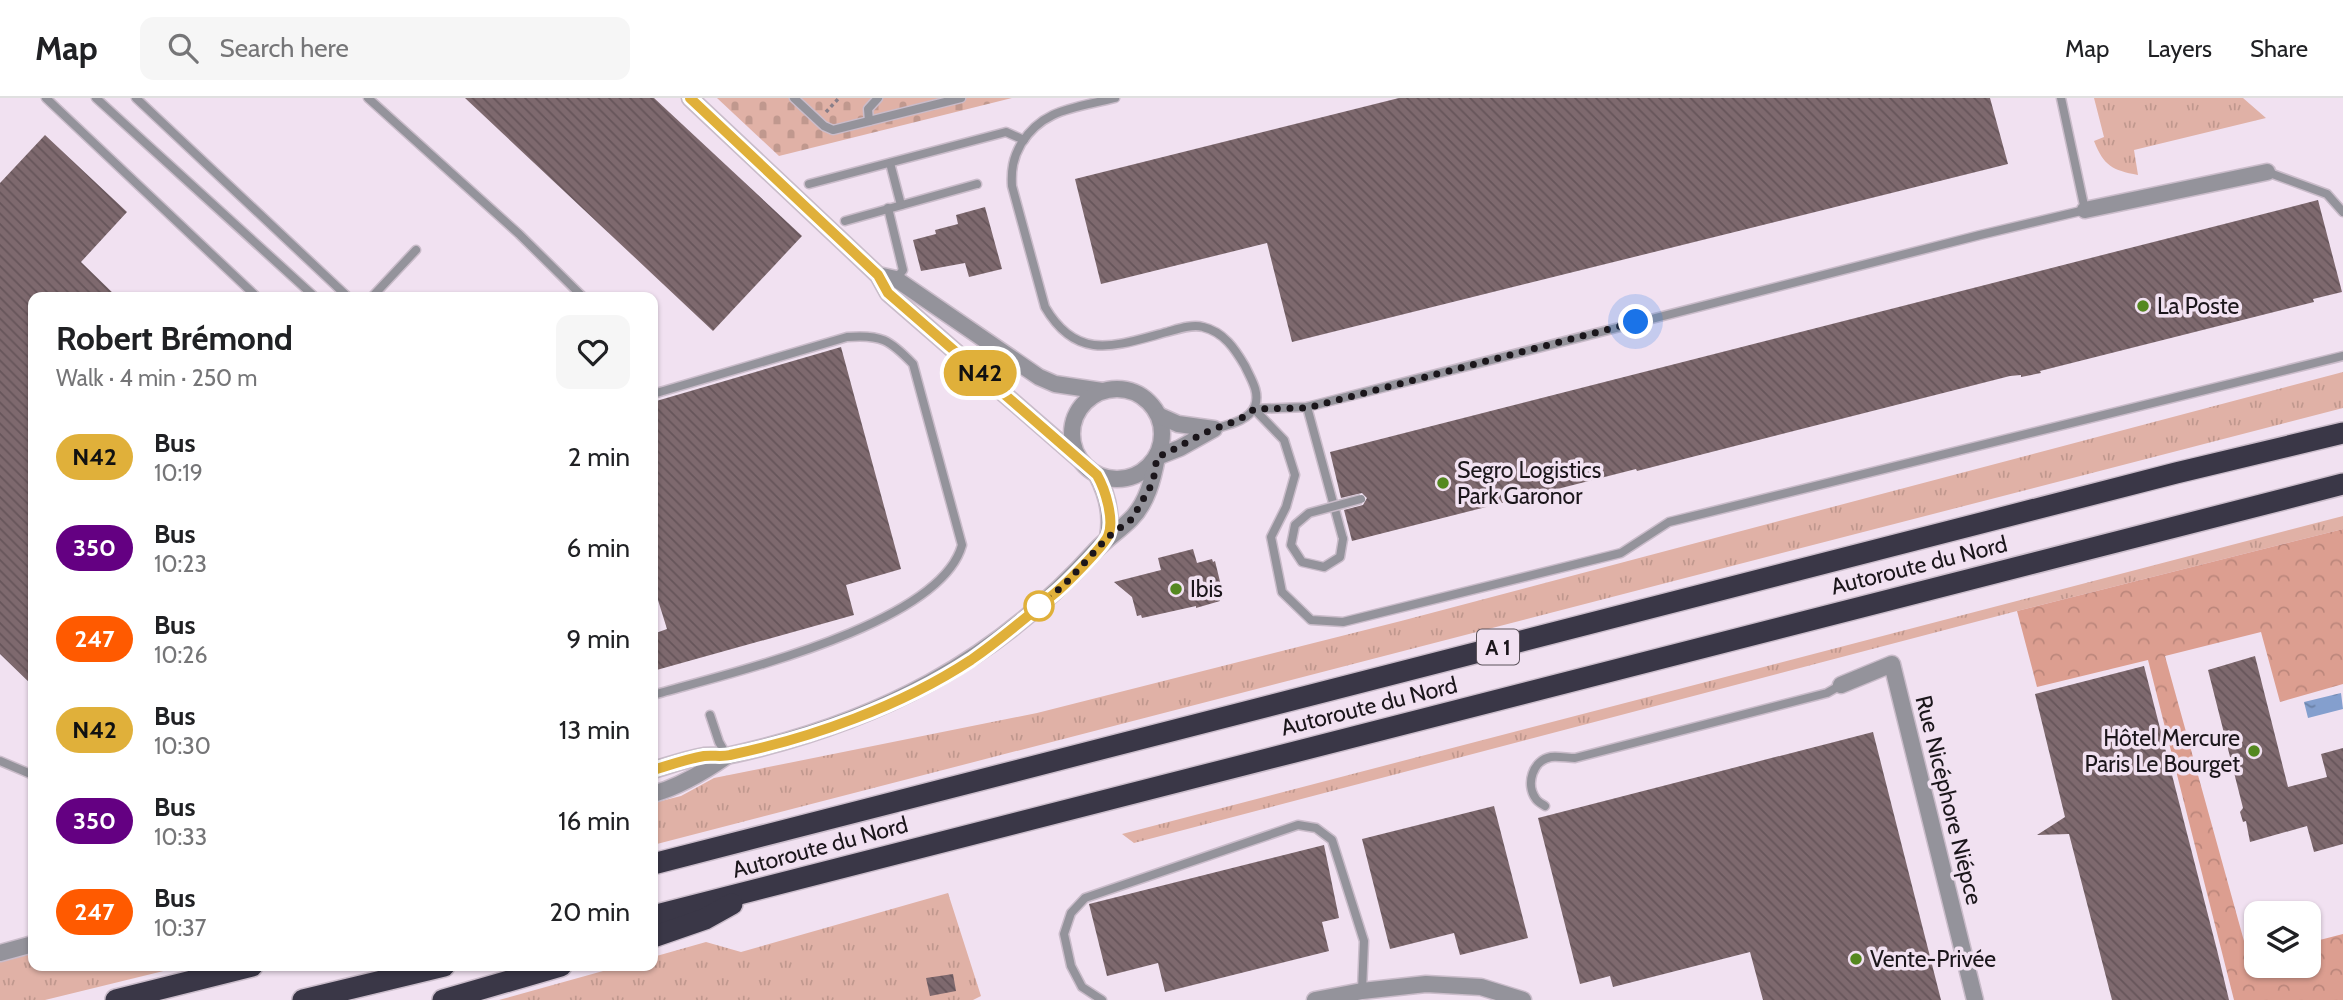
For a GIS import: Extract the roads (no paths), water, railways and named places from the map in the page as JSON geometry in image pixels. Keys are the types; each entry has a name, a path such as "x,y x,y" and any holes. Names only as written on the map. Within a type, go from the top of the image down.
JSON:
{"highway":[{"name":"Autoroute du Nord","path":"658,863 2343,433"},
{"name":"Autoroute du Nord","path":"658,915 2343,484"},
{"path":"658,935 705,919 752,892"},
{"path":"116,1000 231,971"},
{"path":"303,1000 423,971"},
{"path":"443,1000 544,971"}],"street":[{"path":"690,98 878,275 888,293 1097,475 1124,480 1137,475 1157,457 1214,429"},
{"path":"2085,210 2267,172"},
{"path":"878,275 896,279 1039,377 1055,384 1102,391"},
{"path":"1079,459 1073,447 1074,419 1080,407 1090,397 1102,391 1116,388 1129,390 1147,400 1160,416 1173,423 1214,429"},
{"path":"658,769 706,756 727,756 785,741 850,719 906,696 972,659 1064,585 1108,537 1132,519 1153,482 1162,444 1160,416"},
{"path":"1097,475 1105,489 1111,522 1108,537"},
{"name":"Rue Nicéphore Niépce","path":"1841,685 1892,664 1975,1000"},
{"path":"658,792 708,769 727,756"},
{"path":"2,952 28,945"},
{"path":"1315,1000 1362,991 1426,984 1481,987 1523,1000"}],"lane":[{"path":"47,98 252,292"},
{"path":"96,98 309,292"},
{"path":"136,98 343,292"},
{"path":"368,98 519,234 578,292"},
{"path":"794,98 824,126 834,130 961,98"},
{"path":"869,121 868,109 878,98"},
{"path":"1115,98 1053,114 1040,121 1024,140 1014,158 1012,186 1045,307 1067,336 1083,343 1116,345 1187,327 1200,326 1213,330 1233,346 1255,384 1256,398 1254,409 1246,417 1214,429"},
{"path":"1254,409 1307,408 2085,210 2061,98"},
{"path":"809,184 1006,132 1024,140"},
{"path":"890,163 901,205"},
{"path":"2267,172 2326,194 2343,212"},
{"path":"845,221 977,184"},
{"path":"888,208 903,270 896,279"},
{"path":"377,292 416,250"},
{"path":"658,393 848,337 875,335 885,340 896,346 913,364 961,545 953,564 937,582 905,606 831,642 658,694"},
{"path":"1254,409 1284,440 1295,475 1286,507 1271,537 1282,592 1311,620 1343,622 1621,553 1669,522 2343,356"},
{"path":"1307,408 1343,539 1340,557 1324,567 1302,562 1291,545 1295,525 1309,513 1361,499"},
{"path":"1545,806 1536,798 1531,786 1532,775 1538,763 1550,757 1575,758 1588,755 1827,693 1841,685"},
{"path":"710,715 727,756"},
{"path":"0,761 28,773"},
{"path":"1101,1000 1083,988 1071,966 1064,934 1071,913 1085,898 1298,825 1316,828 1332,840 1364,942 1362,991"}],"water":[{"path":"2341,693 2343,709 2308,718 2304,702"}],"place":[{"name":"La Poste","path":"2143,306"},
{"name":"Segro Logistics Park Garonor","path":"1443,483"},
{"name":"Ibis","path":"1176,589"},
{"name":"Hôtel Mercure Paris Le Bourget","path":"2254,751"},
{"name":"Vente-Privée","path":"1856,959"}]}
